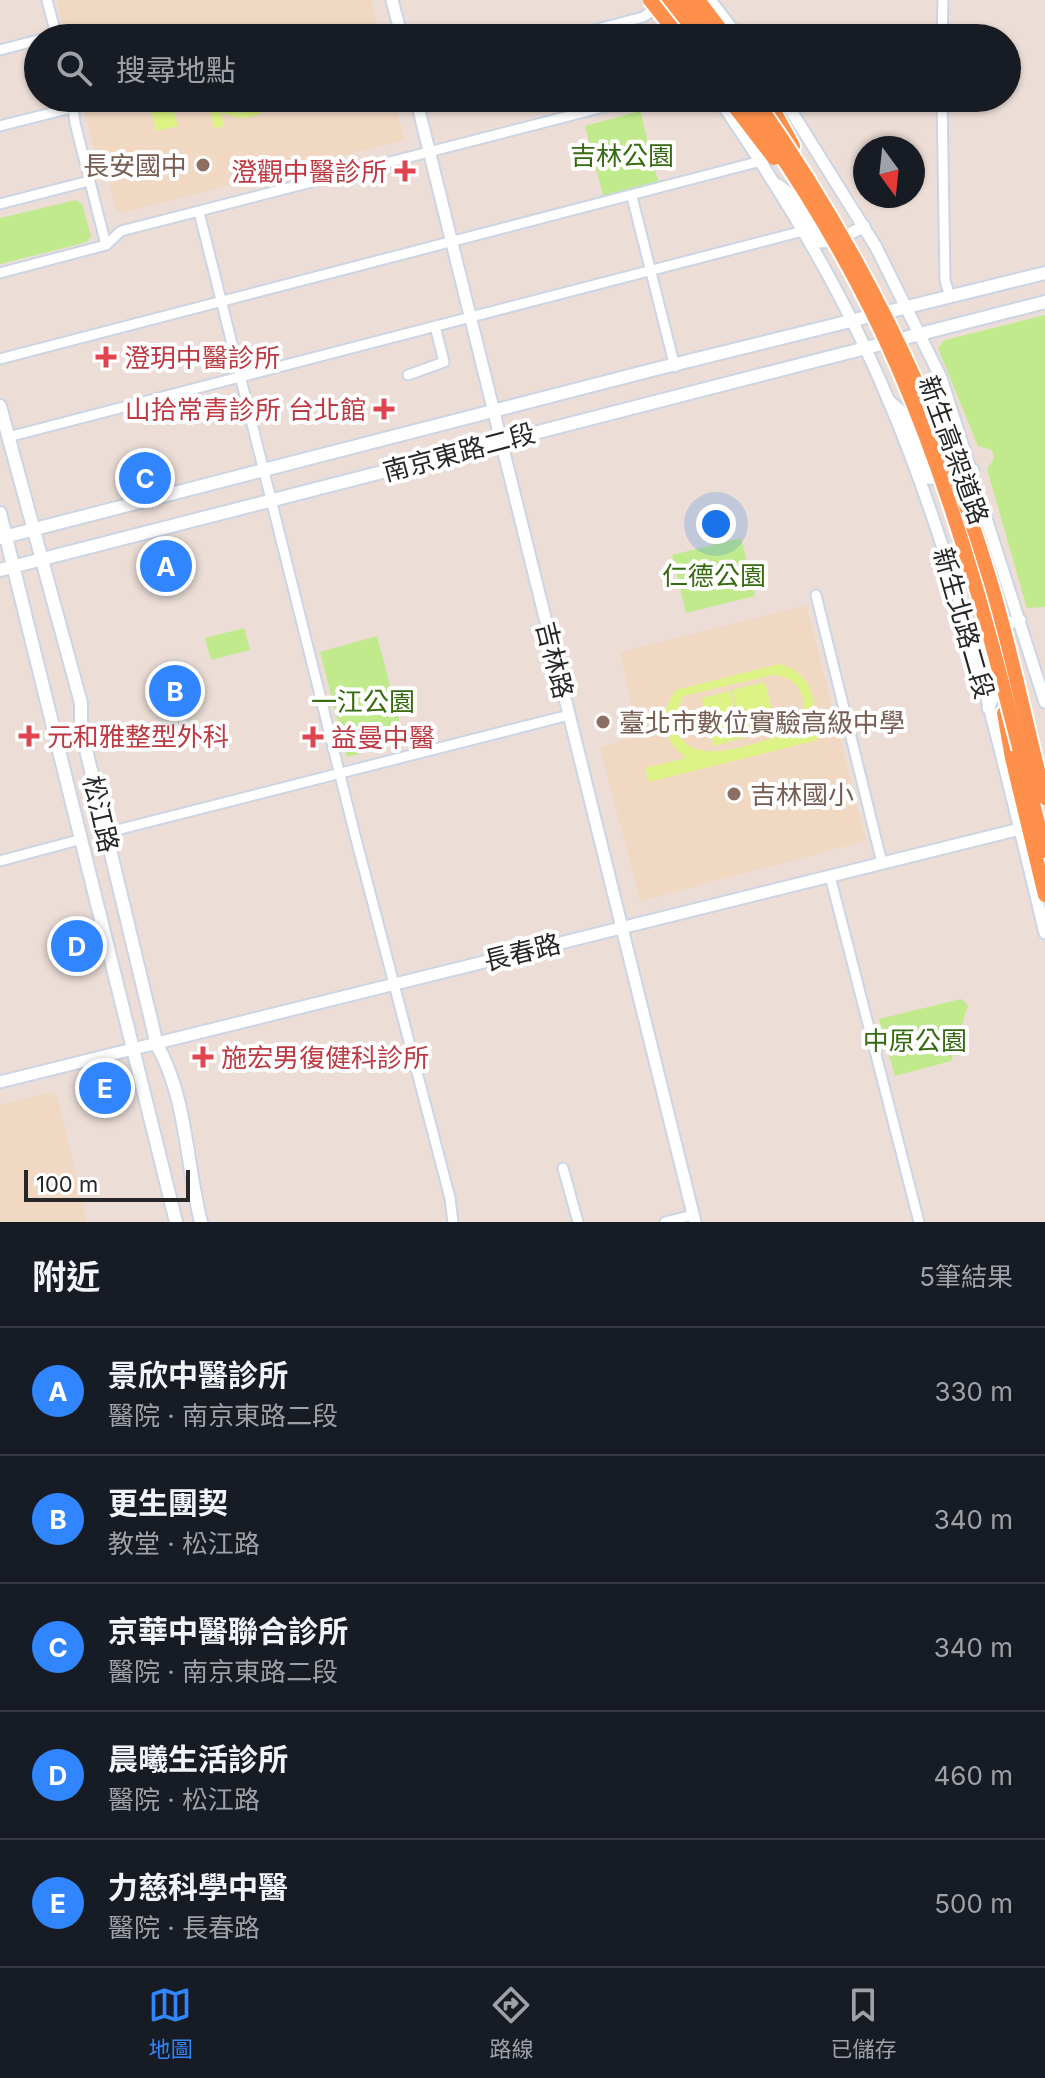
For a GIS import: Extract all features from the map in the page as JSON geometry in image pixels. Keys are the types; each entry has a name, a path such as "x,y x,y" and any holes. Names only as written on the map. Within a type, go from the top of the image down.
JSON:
{"highway":[{"path":"667,0 686,24"},
{"path":"683,0 701,24"},
{"path":"698,0 716,24"},
{"path":"651,6 669,24"},
{"path":"738,112 761,144 807,185"},
{"name":"新生高架道路","path":"752,112 807,185 900,371 957,525 994,645 1045,851"},
{"name":"新生高架道路","path":"763,112 873,290 944,446 991,583 1045,798"},
{"path":"773,112 807,185"},
{"path":"994,645 1012,758 1045,895"}],"main road":[{"name":"南京東路二段","path":"4,537 652,370 675,367 1045,273"},
{"name":"南京東路二段","path":"0,570 1045,302"},
{"name":"松江路","path":"0,406 39,560 49,579 81,703 81,729 105,833 157,1045 167,1063 182,1121 201,1222"},
{"name":"松江路","path":"0,513 4,537 16,566 122,1013 135,1051 176,1222"}],"street":[{"path":"47,0 51,24"},
{"path":"392,0 398,24"},
{"path":"642,0 651,6 664,24"},
{"path":"710,0 728,24"},
{"path":"942,24 943,0"},
{"path":"616,24 643,17 651,6"},
{"path":"0,50 24,44"},
{"path":"0,126 43,112"},
{"path":"74,112 106,245"},
{"name":"吉林路","path":"420,112 694,1218"},
{"path":"0,273 106,245 121,231 582,112"},
{"path":"728,112 776,184 793,196 819,242 837,241 864,226"},
{"path":"737,112 751,132 747,140"},
{"name":"新生北路二段","path":"792,112 864,226 941,378 1045,702"},
{"path":"942,112 945,280 950,297"},
{"path":"0,359 761,161"},
{"path":"0,204 89,181"},
{"name":"新生北路二段","path":"776,184 853,322 937,529 988,708 1045,933"},
{"path":"632,197 675,367"},
{"path":"199,212 393,984 450,1198 453,1222"},
{"path":"8,437 803,231"},
{"path":"408,375 444,362 435,326"},
{"path":"885,397 901,411 927,478 946,479 973,470"},
{"path":"816,595 882,863"},
{"path":"988,708 996,693 983,647 992,628 1020,620"},
{"path":"105,833 569,715"},
{"name":"長春路","path":"0,1082 135,1051 1045,822"},
{"path":"0,861 82,839"},
{"path":"830,876 919,1222"},
{"path":"563,1168 578,1222"},
{"path":"665,1222 694,1218"}],"shaded area":[{"path":"56,0 371,0 377,24 62,24"},
{"name":"長安國中","path":"85,112 398,112 405,140 121,213 116,210 108,176 101,177"},
{"name":"吉林國小","path":"806,605 866,841 640,901 600,747 638,736 620,652"},
{"path":"49,1093 57,1096 87,1222 0,1222 0,1105"}],"green space":[{"path":"151,112 174,112 178,126 156,131"},
{"path":"210,112 221,112 224,126 214,128"},
{"path":"221,112 262,112 244,118"},
{"name":"吉林公園","path":"640,112 659,185 604,199 585,126"},
{"path":"76,200 82,204 91,236 87,242 0,264 0,218"},
{"path":"1045,315 1045,607 1027,608 987,469 994,459 992,450 978,446 938,348 945,340"},
{"name":"仁德公園","path":"741,538 755,596 686,613 672,555"},
{"path":"244,628 250,650 211,660 205,638"},
{"name":"一江公園","path":"377,636 405,742 347,757 320,652"},
{"path":"779,664 799,674 811,691 813,712 802,732 815,730 818,740 649,782 645,768 686,758 672,743 665,726 667,708 676,690","holes":["773,675 785,677 794,683 803,698 800,717 786,734 721,751 691,747 680,737 674,720 683,696"]},
{"path":"765,682 777,730 744,738 732,690"},
{"path":"730,691 742,738 714,746 702,698"},
{"name":"中原公園","path":"961,999 968,1005 951,1061 895,1076 879,1019"}],"place":[{"name":"長安國中","path":"203,165"},
{"name":"澄觀中醫診所","path":"405,171"},
{"name":"澄玥中醫診所","path":"106,357"},
{"name":"山拾常青診所 台北館","path":"384,409"},
{"name":"京華中醫聯合診所","path":"145,478"},
{"name":"景欣中醫診所","path":"166,566"},
{"name":"更生團契","path":"175,691"},
{"name":"臺北市數位實驗高級中學","path":"603,722"},
{"name":"元和雅整型外科","path":"29,736"},
{"name":"益曼中醫","path":"313,737"},
{"name":"吉林國小","path":"734,794"},
{"name":"晨曦生活診所","path":"77,946"},
{"name":"施宏男復健科診所","path":"203,1057"},
{"name":"力慈科學中醫","path":"105,1088"}]}
